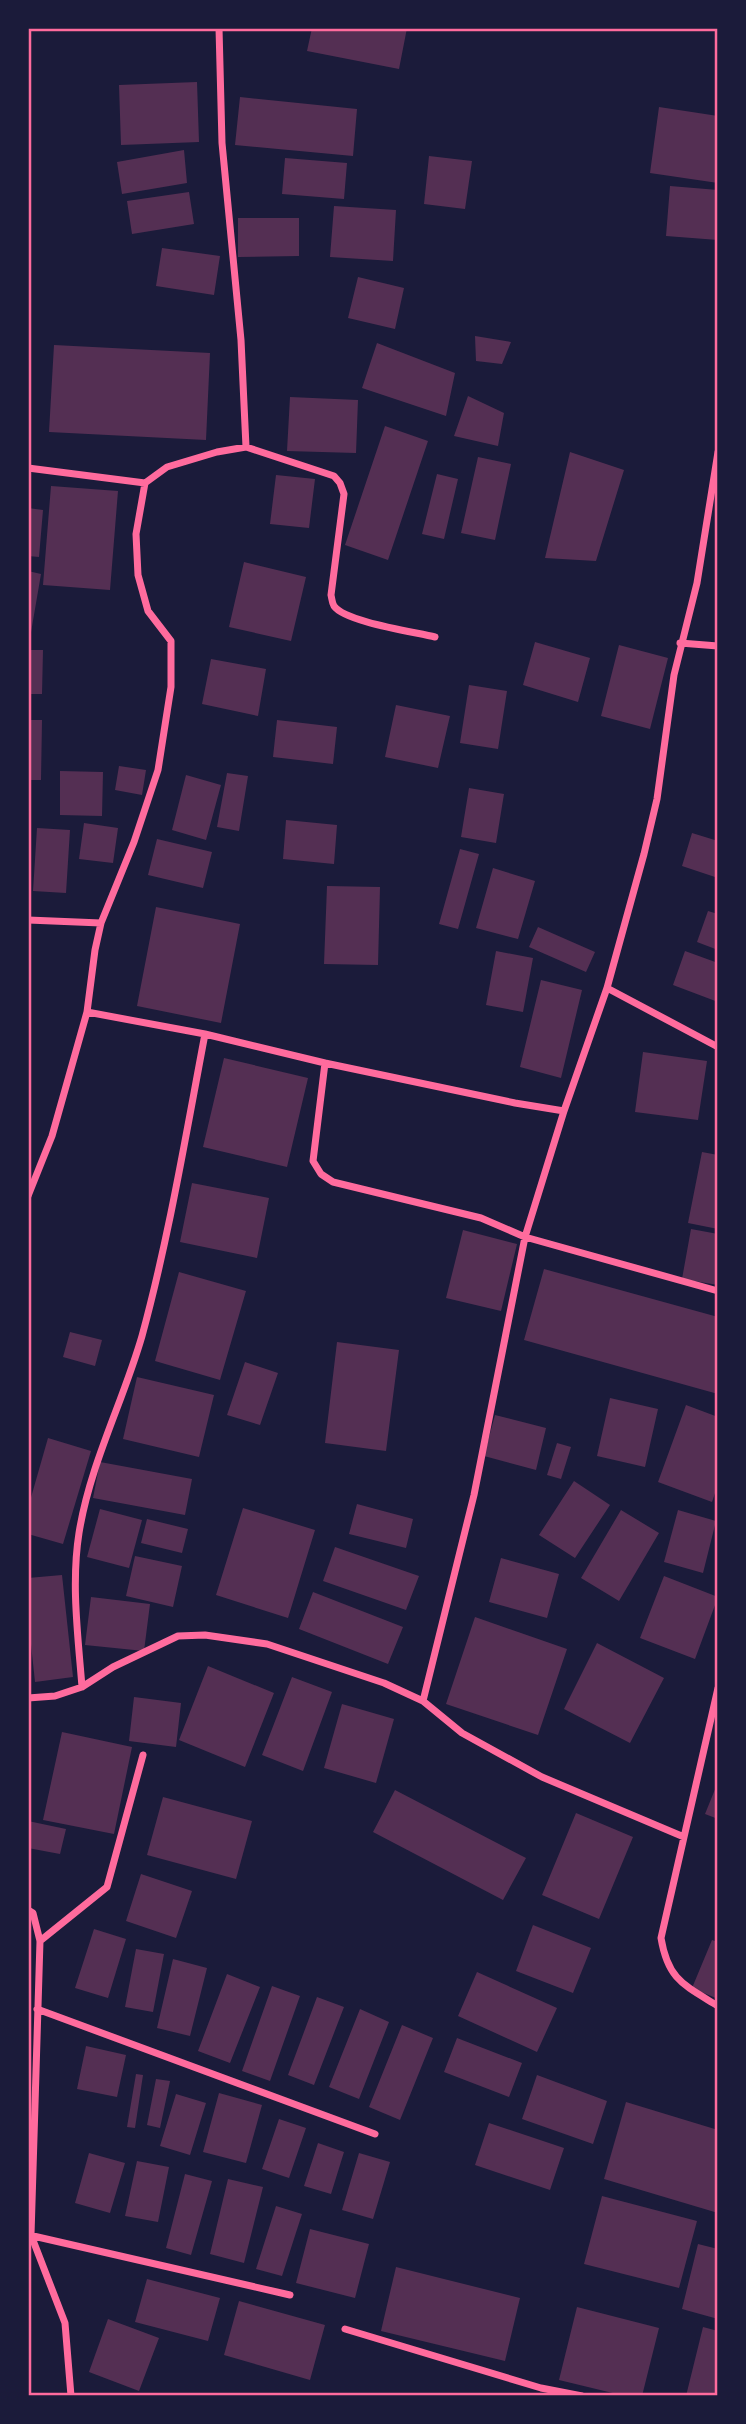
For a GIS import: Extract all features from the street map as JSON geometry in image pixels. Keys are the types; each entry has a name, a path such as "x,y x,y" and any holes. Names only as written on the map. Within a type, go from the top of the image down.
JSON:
{"street":[{"path":"219,28 222,143 240,340 246,447"},
{"path":"28,468 145,483 167,467 216,452 246,447 334,476 344,494 331,595 334,606 342,613 359,620 435,637"},
{"path":"423,1701 474,1495 525,1237 564,1111 607,988 657,799 674,675 697,583 718,452"},
{"path":"28,1196 52,1136 87,1012 101,923 134,842 158,770 171,687 171,640 148,611 138,575 136,534 145,483"},
{"path":"680,643 718,646"},
{"path":"28,920 101,923"},
{"path":"607,988 718,1047"},
{"path":"87,1012 205,1034 325,1063 564,1111"},
{"path":"82,1687 75,1577 79,1534 93,1472 141,1338 150,1305 205,1034"},
{"path":"325,1063 313,1161 321,1174 333,1182 460,1212 525,1237 718,1291"},
{"path":"28,1698 55,1696 82,1687 113,1667 178,1636 205,1635 267,1644 384,1683 423,1701 462,1733 517,1764 684,1837"},
{"path":"718,1688 661,1938 664,1959 670,1971 680,1981 718,2006"},
{"path":"40,1941 107,1887 143,1755"},
{"path":"28,1910 33,1913 40,1941 30,2235 65,2323 71,2396"},
{"path":"37,2009 375,2134"},
{"path":"30,2235 290,2295"},
{"path":"345,2329 541,2388 582,2396"}],"building":[{"path":"312,28 407,28 399,69 307,51"},
{"path":"197,82 199,142 121,145 119,85"},
{"path":"240,97 357,109 353,156 235,145"},
{"path":"659,107 718,116 718,183 650,173"},
{"path":"184,150 187,183 122,194 117,162"},
{"path":"429,156 472,161 465,209 424,204"},
{"path":"285,158 347,163 344,199 282,194"},
{"path":"670,186 718,190 718,240 666,236"},
{"path":"189,192 194,224 132,234 127,201"},
{"path":"334,206 396,210 393,261 330,257"},
{"path":"238,218 299,218 299,256 238,257"},
{"path":"162,248 220,256 214,295 156,286"},
{"path":"358,277 404,288 395,329 348,318"},
{"path":"475,336 511,342 502,364 476,361"},
{"path":"377,343 455,373 446,416 362,388"},
{"path":"54,345 210,353 206,440 49,432"},
{"path":"468,396 504,413 498,446 454,436"},
{"path":"290,397 358,400 356,453 287,451"},
{"path":"385,426 428,441 388,560 345,545"},
{"path":"570,452 624,470 596,561 545,558"},
{"path":"478,457 511,464 495,540 461,533"},
{"path":"437,474 458,479 444,539 422,534"},
{"path":"276,475 315,479 309,528 270,524"},
{"path":"51,486 118,491 110,590 43,585"},
{"path":"28,508 43,510 39,557 28,556"},
{"path":"244,562 306,577 291,641 229,627"},
{"path":"28,571 41,574 29,644 28,644"},
{"path":"535,642 590,658 578,702 523,685"},
{"path":"619,645 668,658 650,729 601,716"},
{"path":"28,650 43,650 42,694 28,694"},
{"path":"211,659 266,669 258,716 202,704"},
{"path":"469,685 507,691 498,749 460,743"},
{"path":"396,705 450,716 438,768 385,757"},
{"path":"28,720 42,720 41,780 28,780"},
{"path":"277,720 337,727 333,764 273,757"},
{"path":"119,766 146,770 142,795 115,790"},
{"path":"60,771 103,772 102,816 60,815"},
{"path":"227,773 248,776 239,831 217,827"},
{"path":"186,775 221,785 206,840 172,830"},
{"path":"469,788 504,794 496,843 461,837"},
{"path":"286,820 337,825 334,864 283,859"},
{"path":"84,823 118,828 113,863 79,859"},
{"path":"37,828 70,830 66,893 33,891"},
{"path":"692,833 718,841 718,878 682,866"},
{"path":"157,839 212,852 203,888 148,875"},
{"path":"460,849 479,854 458,929 439,924"},
{"path":"493,868 535,881 518,939 476,928"},
{"path":"327,886 380,887 378,965 324,964"},
{"path":"156,907 240,924 221,1023 137,1006"},
{"path":"708,911 718,914 718,950 697,942"},
{"path":"538,927 595,952 586,972 529,947"},
{"path":"496,951 533,958 523,1012 486,1005"},
{"path":"685,951 718,963 718,1002 673,985"},
{"path":"541,980 582,990 561,1078 520,1067"},
{"path":"643,1052 707,1061 698,1120 635,1112"},
{"path":"224,1058 308,1078 287,1167 203,1147"},
{"path":"702,1152 718,1155 718,1229 688,1223"},
{"path":"192,1183 269,1198 257,1258 180,1242"},
{"path":"691,1229 718,1234 718,1285 682,1279"},
{"path":"463,1230 517,1244 501,1311 446,1298"},
{"path":"544,1269 718,1317 718,1394 524,1340"},
{"path":"179,1272 246,1291 220,1380 155,1361"},
{"path":"70,1332 102,1340 95,1366 63,1357"},
{"path":"337,1342 399,1350 386,1451 325,1443"},
{"path":"245,1362 278,1373 260,1425 227,1415"},
{"path":"137,1377 214,1395 199,1457 123,1439"},
{"path":"610,1398 658,1409 645,1467 597,1456"},
{"path":"686,1405 718,1417 718,1484 712,1502 658,1482"},
{"path":"495,1415 546,1428 536,1470 484,1456"},
{"path":"48,1438 91,1451 63,1544 28,1534 28,1508"},
{"path":"557,1443 571,1447 561,1479 547,1475"},
{"path":"100,1462 192,1479 185,1515 93,1498"},
{"path":"574,1481 610,1505 575,1558 539,1535"},
{"path":"357,1504 413,1519 406,1548 349,1534"},
{"path":"243,1508 315,1530 288,1618 216,1595"},
{"path":"100,1509 142,1520 129,1568 87,1557"},
{"path":"621,1510 659,1533 619,1601 581,1578"},
{"path":"678,1510 716,1521 703,1573 664,1562"},
{"path":"147,1519 188,1529 182,1553 141,1543"},
{"path":"335,1547 419,1576 406,1610 323,1581"},
{"path":"135,1556 182,1566 173,1607 126,1596"},
{"path":"501,1558 559,1574 547,1618 489,1602"},
{"path":"62,1575 73,1677 35,1682 28,1616 28,1578"},
{"path":"664,1576 718,1597 695,1659 640,1638"},
{"path":"313,1592 403,1627 388,1664 299,1629"},
{"path":"91,1597 150,1604 144,1651 85,1645"},
{"path":"475,1617 567,1649 538,1735 446,1704"},
{"path":"597,1643 664,1678 630,1743 564,1709"},
{"path":"208,1666 274,1693 245,1767 179,1740"},
{"path":"292,1677 332,1692 303,1771 262,1755"},
{"path":"134,1697 181,1703 176,1747 129,1741"},
{"path":"342,1704 394,1719 376,1783 324,1768"},
{"path":"62,1732 132,1747 114,1834 43,1820"},
{"path":"718,1782 718,1819 705,1814"},
{"path":"395,1790 526,1858 503,1900 373,1832"},
{"path":"163,1797 252,1821 236,1879 147,1855"},
{"path":"576,1813 633,1837 599,1919 542,1895"},
{"path":"28,1821 66,1829 60,1854 28,1848"},
{"path":"141,1874 192,1891 176,1938 126,1921"},
{"path":"533,1925 591,1948 573,1993 516,1971"},
{"path":"94,1929 126,1939 108,1998 75,1988"},
{"path":"712,1940 718,1942 718,1999 692,1988"},
{"path":"136,1949 164,1954 153,2012 125,2007"},
{"path":"173,1959 207,1968 190,2036 157,2028"},
{"path":"477,1972 557,2008 537,2052 458,2016"},
{"path":"227,1974 260,1987 230,2063 198,2051"},
{"path":"272,1986 300,1996 270,2081 242,2071"},
{"path":"317,1997 344,2007 314,2085 288,2075"},
{"path":"360,2009 389,2022 359,2099 329,2087"},
{"path":"402,2025 433,2038 400,2120 369,2107"},
{"path":"457,2038 522,2063 509,2097 444,2072"},
{"path":"86,2046 126,2055 117,2097 77,2089"},
{"path":"136,2074 143,2075 135,2128 127,2127"},
{"path":"537,2075 607,2101 593,2144 522,2119"},
{"path":"156,2079 170,2081 160,2128 147,2125"},
{"path":"219,2093 262,2105 246,2163 203,2152"},
{"path":"176,2094 206,2103 190,2155 160,2146"},
{"path":"626,2102 718,2130 718,2213 604,2179"},
{"path":"279,2119 306,2128 289,2178 262,2169"},
{"path":"489,2123 564,2148 550,2190 475,2165"},
{"path":"318,2143 344,2152 331,2194 304,2186"},
{"path":"89,2153 125,2163 110,2213 75,2203"},
{"path":"359,2153 390,2162 373,2219 342,2210"},
{"path":"137,2161 169,2167 158,2222 125,2216"},
{"path":"185,2174 212,2181 191,2255 166,2248"},
{"path":"228,2179 263,2187 244,2263 210,2254"},
{"path":"602,2196 697,2221 679,2288 584,2264"},
{"path":"276,2206 302,2214 282,2276 256,2269"},
{"path":"310,2229 369,2244 355,2298 296,2283"},
{"path":"698,2244 718,2249 718,2319 682,2309"},
{"path":"396,2267 520,2298 505,2361 381,2331"},
{"path":"147,2279 220,2298 208,2341 135,2322"},
{"path":"239,2301 325,2325 310,2380 224,2355"},
{"path":"577,2307 659,2328 642,2396 625,2396 559,2380"},
{"path":"108,2319 159,2338 139,2391 89,2372"},
{"path":"703,2327 718,2331 718,2396 686,2396"}]}
